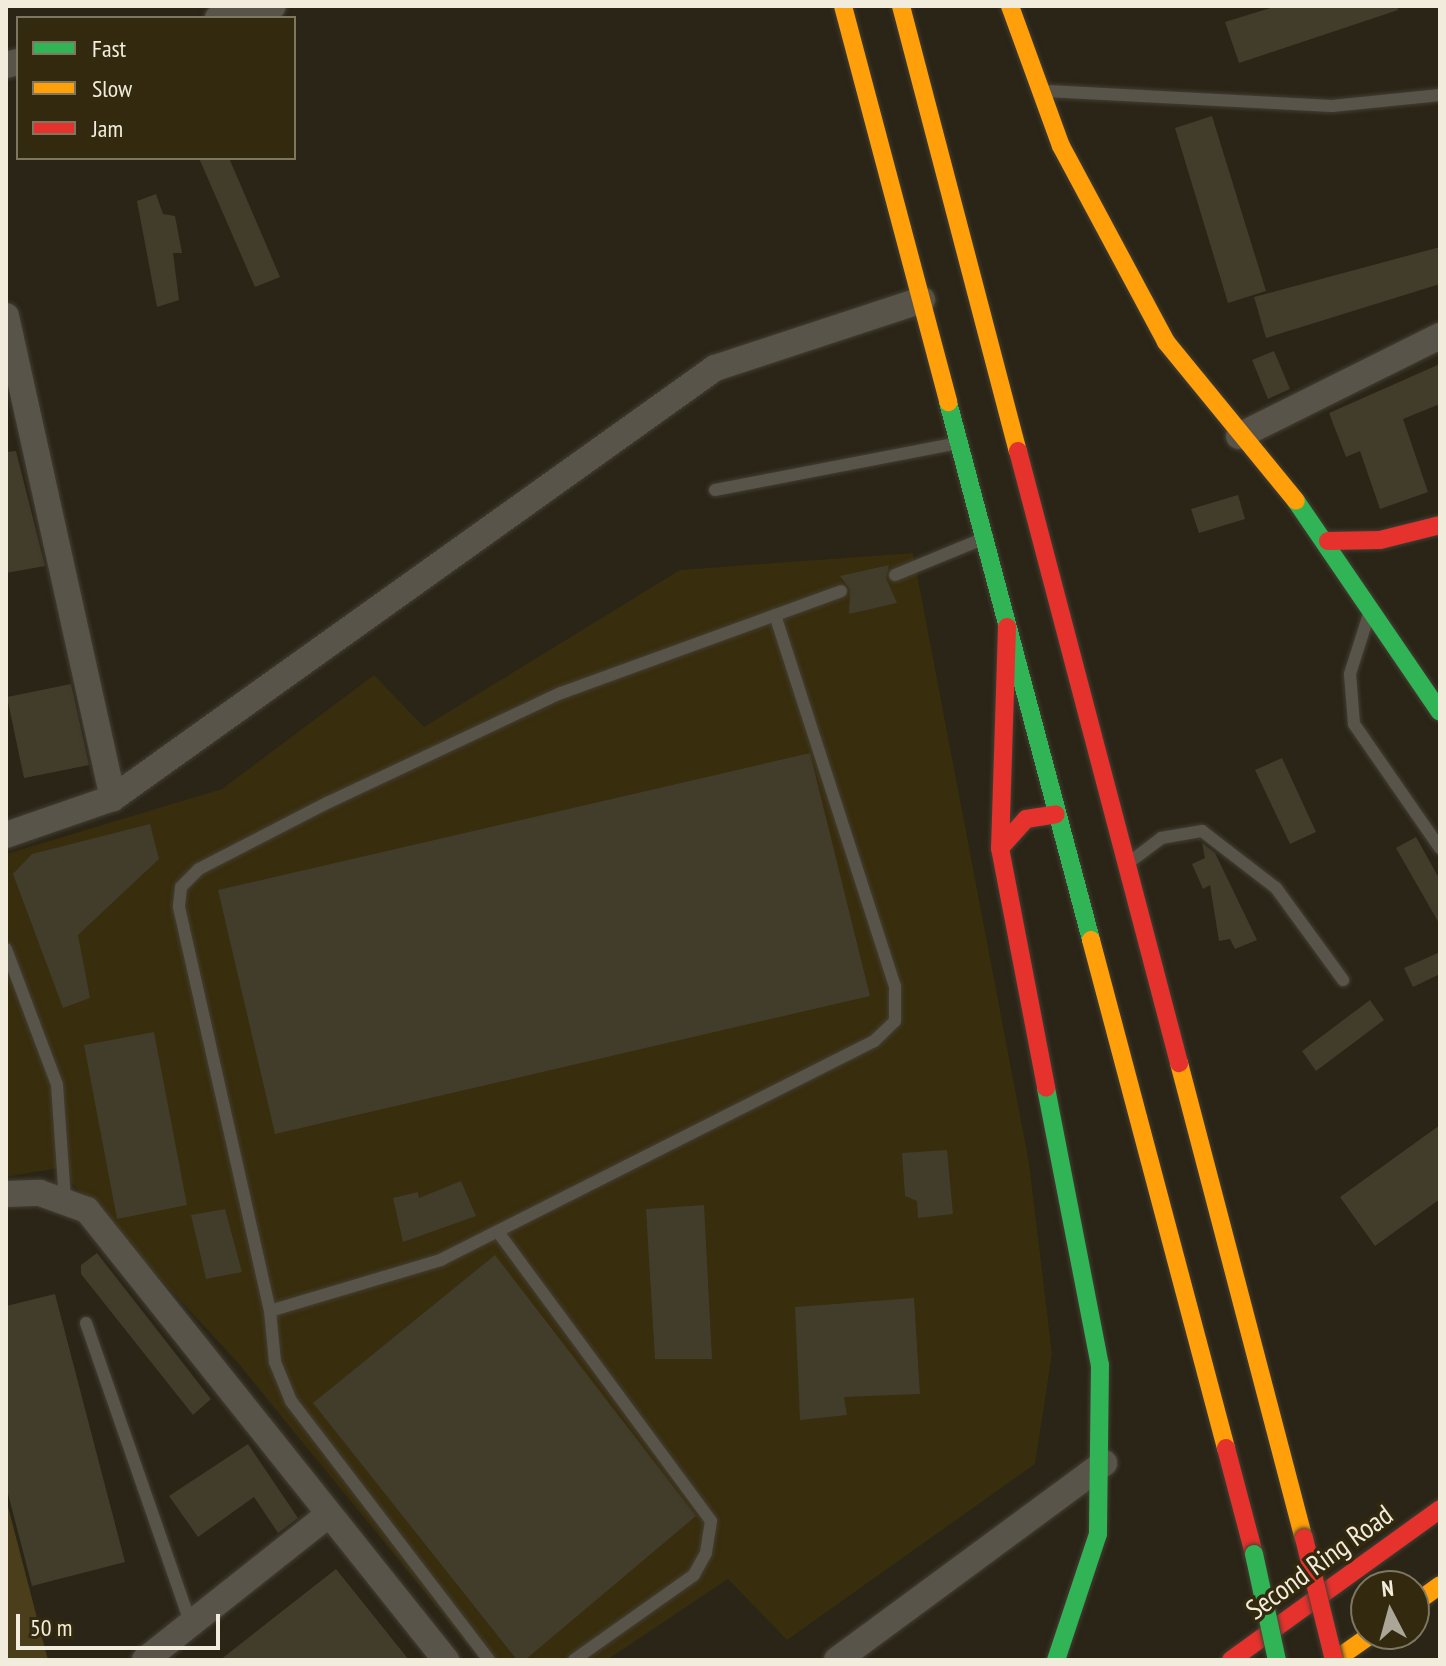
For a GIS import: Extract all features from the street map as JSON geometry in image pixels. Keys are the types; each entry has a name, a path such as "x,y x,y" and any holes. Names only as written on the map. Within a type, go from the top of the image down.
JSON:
{"main road":[{"path":"843,6 1254,1554 1277,1660"},
{"path":"901,6 896,43 1129,863 1335,1660"},
{"path":"1010,6 1040,91 1136,291 1166,342 1239,436 1328,541 1440,712"},
{"path":"854,53 896,43"},
{"path":"1328,541 1380,540 1440,525"},
{"path":"1007,627 1000,848 1100,1365 1104,1463 1098,1534 1056,1660"},
{"path":"1000,848 1026,819 1056,814"},
{"name":"Second Ring Road","path":"1231,1660 1440,1509"}],"street":[{"path":"227,16 273,6"},
{"path":"6,835 113,798 715,368 922,300"},
{"path":"6,316 113,798"},
{"path":"1239,436 1440,336"},
{"path":"6,1194 65,1198 87,1210 446,1660"},
{"path":"837,1660 1104,1463"},
{"path":"149,1659 328,1515"}],"lane":[{"path":"1040,91 1332,106 1440,95"},
{"path":"715,490 959,443"},
{"path":"895,575 983,539"},
{"path":"489,1660 291,1401 275,1362 270,1311 179,906 181,887 199,869 329,802 561,693 841,591"},
{"path":"1371,607 1350,674 1354,724 1440,848"},
{"path":"270,1311 441,1260 874,1041 895,1021 895,986 775,615"},
{"path":"1129,863 1161,838 1202,831 1276,888 1343,980"},
{"path":"6,949 57,1085 65,1198"},
{"path":"498,1232 711,1521 706,1553 694,1575 574,1660"},
{"path":"86,1323 191,1624"}],"shaded area":[{"path":"913,553 1029,1163 1052,1354 1035,1464 787,1640 728,1579 607,1660 480,1660 239,1364 58,1168 6,1177 6,854 222,789 374,675 424,727 680,570"},
{"path":"6,1499 48,1660 6,1660"}],"building":[{"path":"1277,6 1397,6 1398,10 1239,63 1225,22"},
{"path":"1212,116 1266,291 1228,303 1175,128"},
{"path":"200,160 230,160 280,277 255,287"},
{"path":"156,194 163,214 175,216 182,253 173,253 179,300 157,307 137,201"},
{"path":"1440,247 1440,284 1266,338 1254,297"},
{"path":"1274,351 1290,389 1268,399 1252,360"},
{"path":"1440,364 1440,404 1403,419 1428,492 1380,509 1360,451 1346,457 1329,413"},
{"path":"16,451 45,566 6,573 6,452"},
{"path":"1238,495 1245,519 1199,533 1191,509"},
{"path":"889,565 886,578 897,603 849,614 850,589 840,576"},
{"path":"71,684 89,765 24,778 7,697"},
{"path":"810,753 870,996 275,1134 218,890"},
{"path":"1282,758 1316,832 1290,844 1255,770"},
{"path":"150,824 159,859 78,935 90,998 63,1008 13,874 32,854"},
{"path":"1416,837 1440,880 1440,925 1396,848"},
{"path":"1202,843 1215,853 1257,940 1235,949 1230,939 1219,941 1210,885 1203,889 1192,864 1205,858"},
{"path":"1440,952 1440,974 1413,987 1404,968"},
{"path":"1370,1000 1384,1020 1316,1071 1302,1051"},
{"path":"154,1032 187,1205 117,1219 84,1045"},
{"path":"1440,1125 1440,1199 1375,1246 1340,1197"},
{"path":"947,1150 953,1214 918,1218 917,1201 905,1196 902,1153"},
{"path":"461,1181 476,1216 403,1242 393,1198 418,1192 419,1198"},
{"path":"704,1205 712,1359 655,1359 646,1209"},
{"path":"225,1209 242,1272 206,1279 191,1215"},
{"path":"97,1253 211,1399 193,1415 81,1274 81,1265"},
{"path":"495,1255 696,1516 525,1660 517,1660 313,1403"},
{"path":"55,1294 125,1562 32,1586 6,1486 6,1306"},
{"path":"914,1298 920,1394 844,1397 847,1415 800,1420 795,1307"},
{"path":"248,1444 298,1518 278,1533 254,1497 198,1537 169,1496"},
{"path":"336,1569 409,1660 220,1660"}],"traffic: fast":[{"path":"948,402 1091,940"},
{"path":"1296,501 1440,712"},
{"path":"1046,1088 1100,1365 1098,1534 1056,1660"},
{"path":"1254,1554 1277,1660"}],"traffic: slow":[{"path":"843,6 948,402"},
{"path":"901,6 1018,451"},
{"path":"1010,6 1061,146 1166,342 1296,501"},
{"path":"1091,940 1226,1448"},
{"path":"1179,1063 1304,1538"},
{"path":"1430,1592 1440,1585"},
{"path":"1335,1660 1350,1649"}],"traffic: jam":[{"path":"1018,451 1179,1063"},
{"path":"1328,541 1380,540 1440,525"},
{"path":"1007,627 1000,848 1046,1088"},
{"path":"1000,848 1026,819 1056,814"},
{"path":"1226,1448 1254,1554"},
{"path":"1231,1660 1440,1509"},
{"path":"1304,1538 1334,1660"}]}
